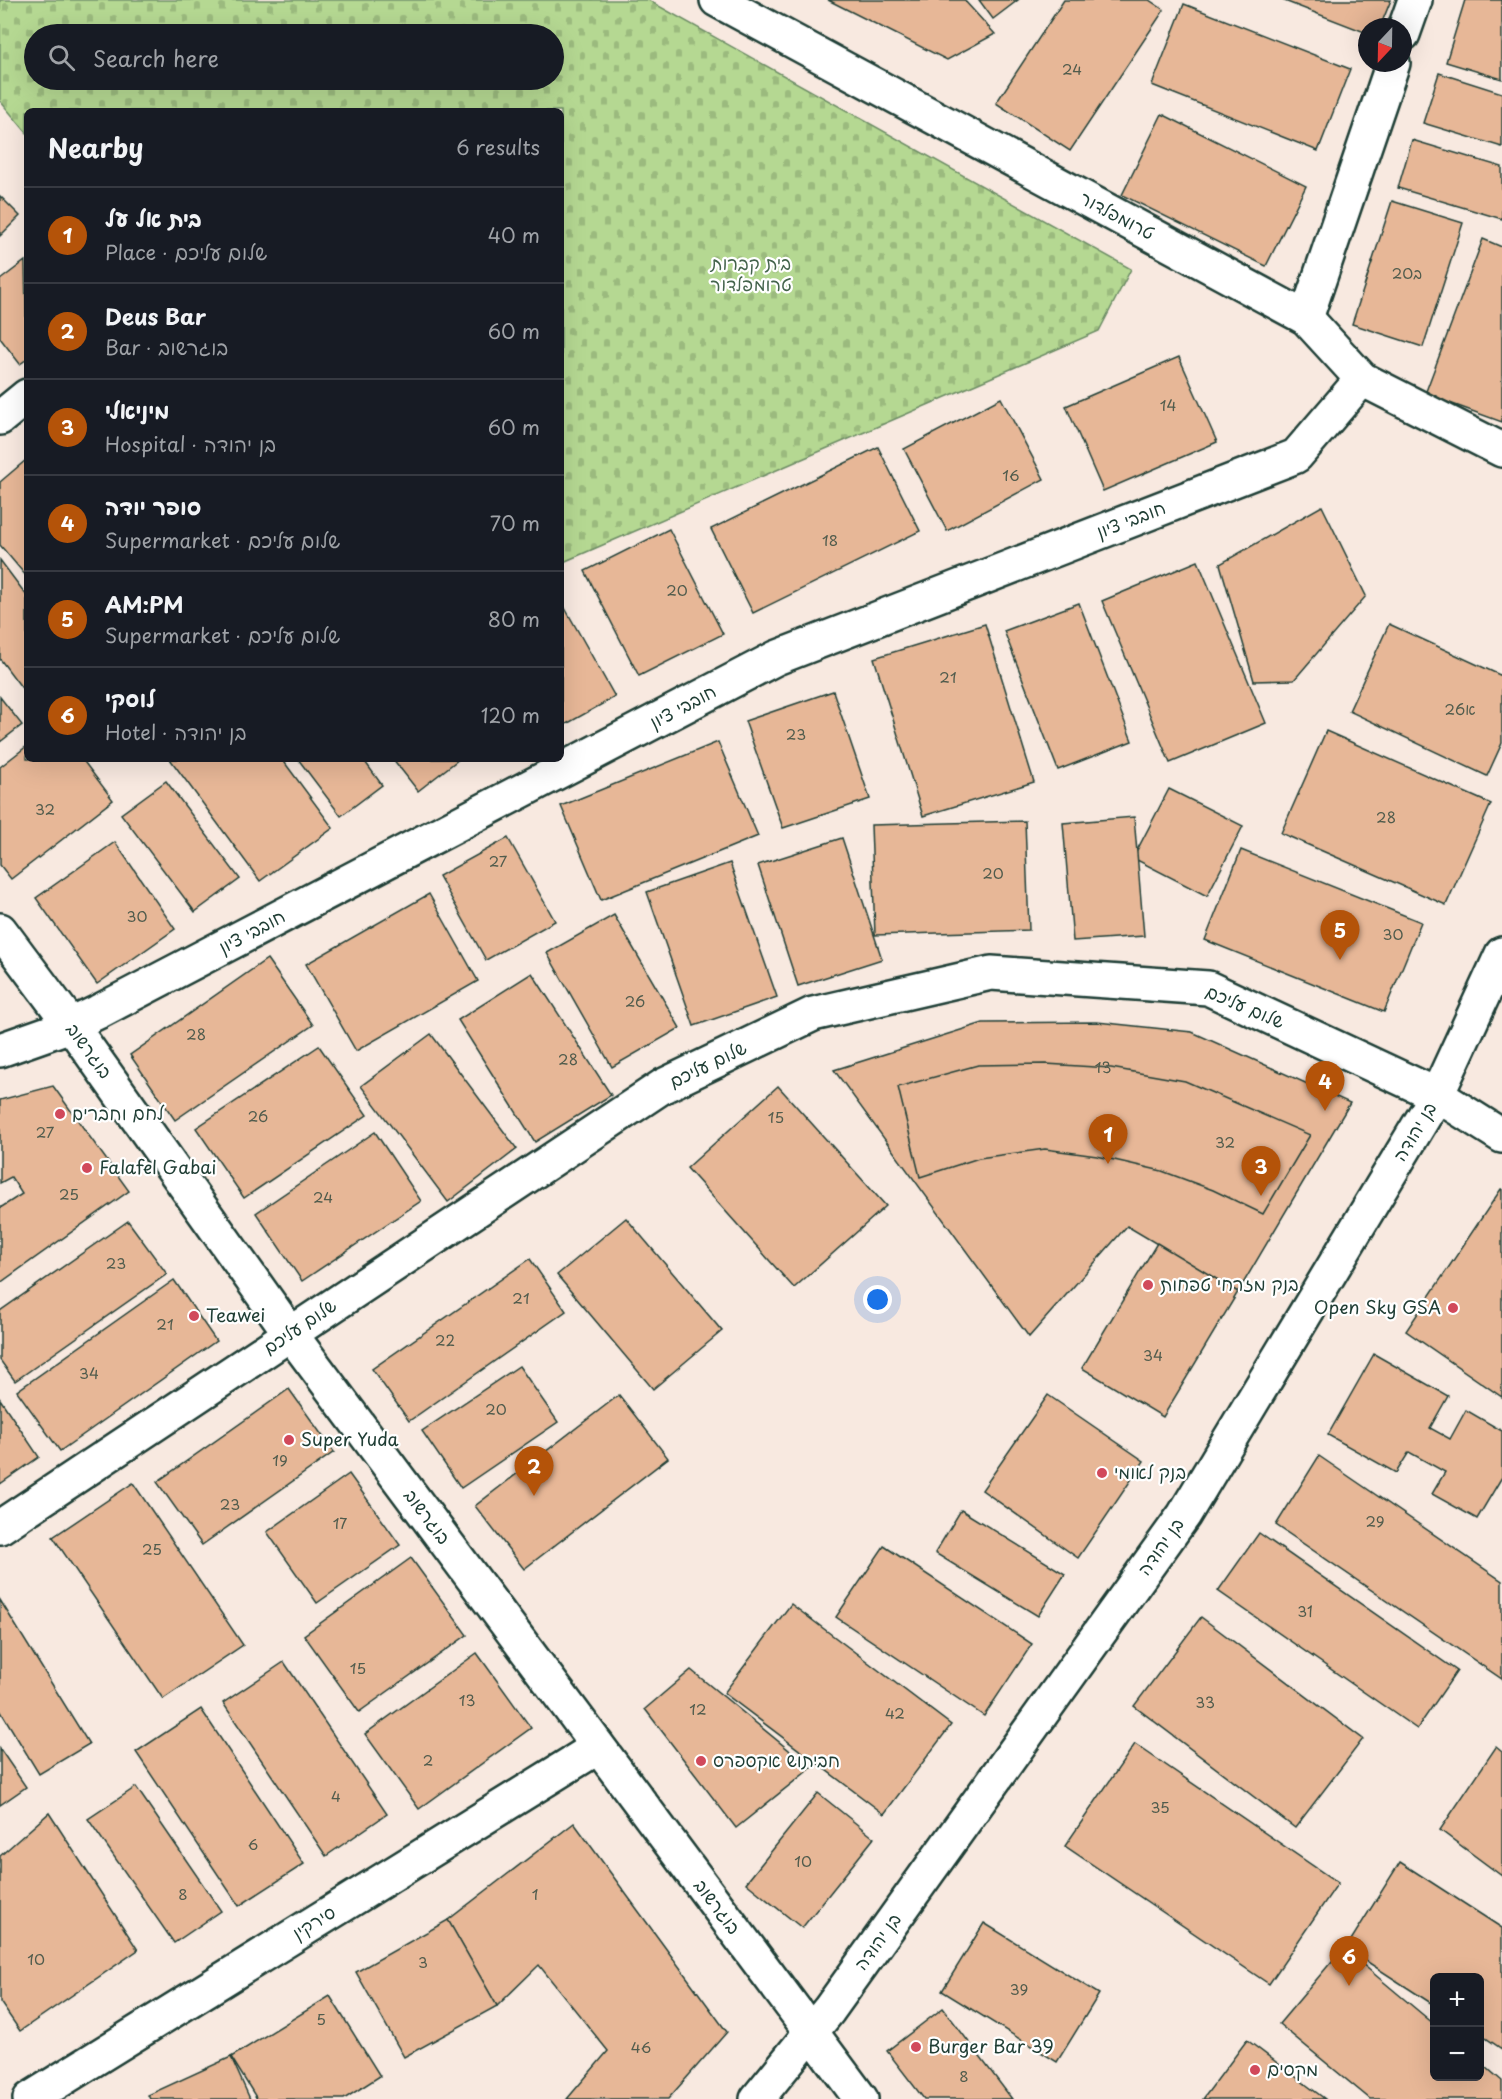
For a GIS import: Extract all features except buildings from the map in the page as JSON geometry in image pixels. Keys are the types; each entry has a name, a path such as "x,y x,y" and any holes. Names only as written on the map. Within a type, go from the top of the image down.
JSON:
{"street":[{"path":"1409,18 1415,0"},
{"name":"טרומפלדור","path":"724,1 1306,318 1362,379 1502,450"},
{"path":"1306,318 1390,72"},
{"name":"חובבי ציון","path":"0,1050 71,1025 776,658 1296,456 1362,379"},
{"path":"0,418 24,398"},
{"name":"בוגרשוב","path":"0,930 71,1025 290,1333 861,2099"},
{"name":"בן יהודה","path":"757,2099 812,2034 1184,1515 1437,1095 1502,954"},
{"name":"שלום עליכם","path":"0,1527 663,1086 813,1014 991,972 1208,988 1437,1095 1502,1136"},
{"name":"סירקין","path":"30,2099 598,1747"}],"green space":[{"name":"בית קברות טרומפלדור","path":"0,0 648,0 1131,269 1099,331 564,562 564,108 24,108 24,129 0,101"}],"place":[{"name":"AM:PM","path":"1340,960"},
{"name":"סופר יודה","path":"1325,1111"},
{"name":"לחם וחברים","path":"60,1114"},
{"name":"בית אל על","path":"1108,1164"},
{"name":"Falafel Gabai","path":"87,1168"},
{"name":"מיניאלי","path":"1261,1196"},
{"name":"בנק מזרחי טפחות","path":"1148,1285"},
{"name":"Open Sky GSA","path":"1453,1308"},
{"name":"Teawei","path":"194,1316"},
{"name":"Super Yuda","path":"289,1440"},
{"name":"בנק לאומי","path":"1102,1473"},
{"name":"Deus Bar","path":"534,1496"},
{"name":"חביתוש אקספרס","path":"701,1761"},
{"name":"לוסקי","path":"1349,1986"},
{"name":"Burger Bar 39","path":"916,2047"},
{"name":"מקסים","path":"1255,2070"}]}
